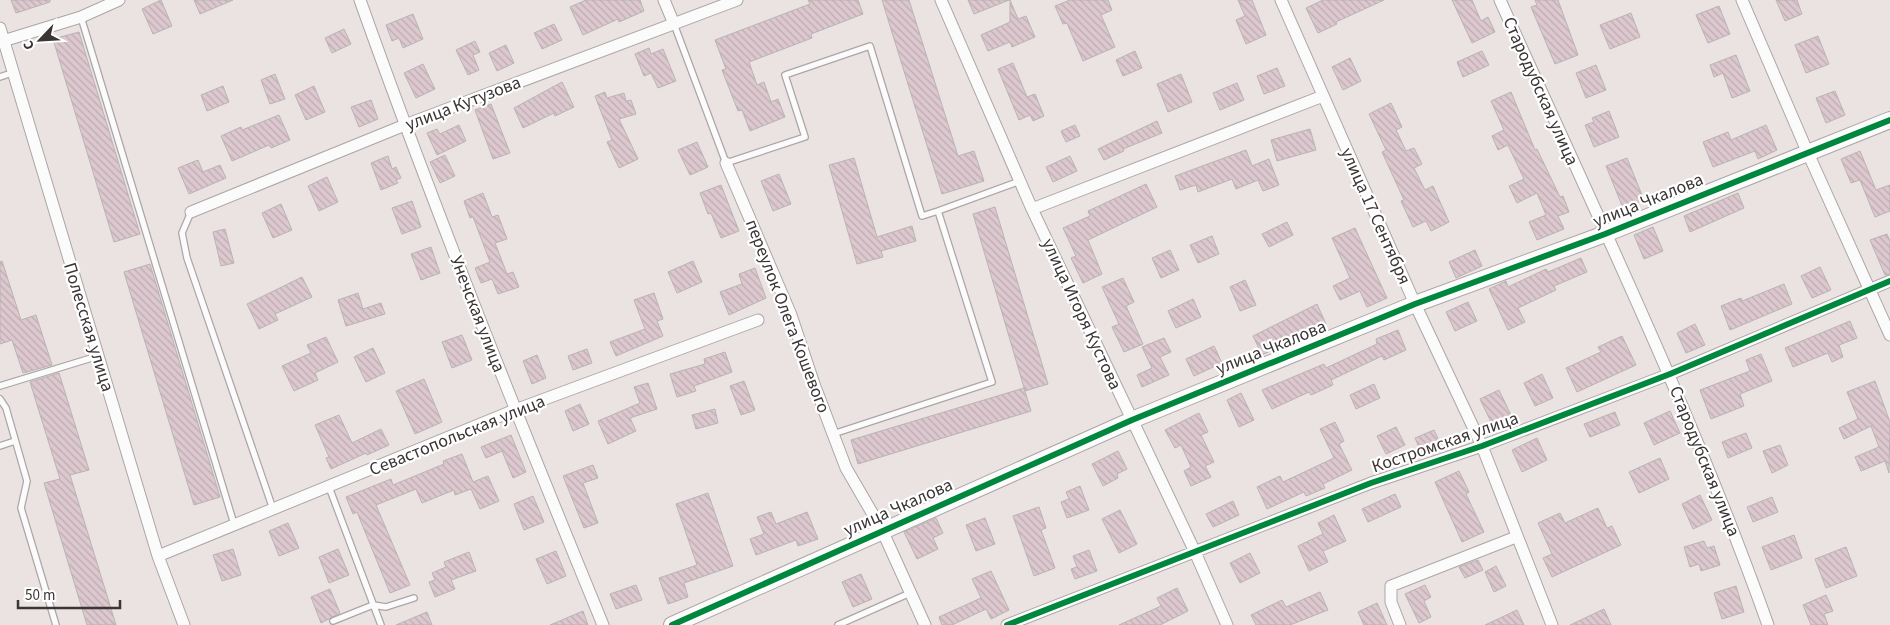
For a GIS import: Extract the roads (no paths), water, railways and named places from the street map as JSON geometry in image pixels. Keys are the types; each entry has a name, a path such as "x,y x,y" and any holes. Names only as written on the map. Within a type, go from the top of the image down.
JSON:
{"street":[{"path":"3,41 81,17 118,0"},
{"name":"Унечская улица","path":"360,0 405,125 515,410 603,625"},
{"name":"переулок Олега Кошевого","path":"664,0 674,24"},
{"name":"улица Кутузова","path":"191,212 405,125 737,0"},
{"name":"улица Игоря Кустова","path":"941,0 1032,209 1195,552 1227,625"},
{"name":"улица 17 Сентября","path":"1280,0 1415,304 1482,446 1552,625"},
{"name":"Стародубская улица","path":"1500,0 1670,374 1733,526 1768,625"},
{"path":"1742,0 1807,152 1870,287 1890,335"},
{"name":"Полесская улица","path":"0,28 158,556 184,625"},
{"path":"1032,209 1323,96"},
{"name":"улица Чкалова","path":"672,625 1132,420 1415,304 1606,234 1890,120"},
{"name":"переулок Олега Кошевого","path":"726,163 792,315 814,384 846,468 882,530 925,625"},
{"name":"Костромская улица","path":"1007,625 1371,484 1482,446 1670,374 1870,287 1890,281"},
{"name":"Севастопольская улица","path":"158,556 515,410 758,320"},
{"path":"1400,625 1391,602 1390,586 1516,537"}],"lane":[{"path":"81,17 234,524"},
{"name":"переулок Олега Кошевого","path":"674,24 726,163"},
{"path":"726,163 805,137 785,75 870,46 922,216 1020,181"},
{"path":"0,77 12,73"},
{"path":"833,434 992,382 938,211"},
{"path":"191,212 182,233 187,258 273,509"},
{"path":"0,386 98,356"},
{"path":"0,399 6,408 27,481 21,508 56,625"},
{"path":"0,446 15,441"},
{"path":"328,487 381,625"},
{"path":"838,625 910,593"},
{"path":"333,621 373,605 386,607 414,598"}]}
